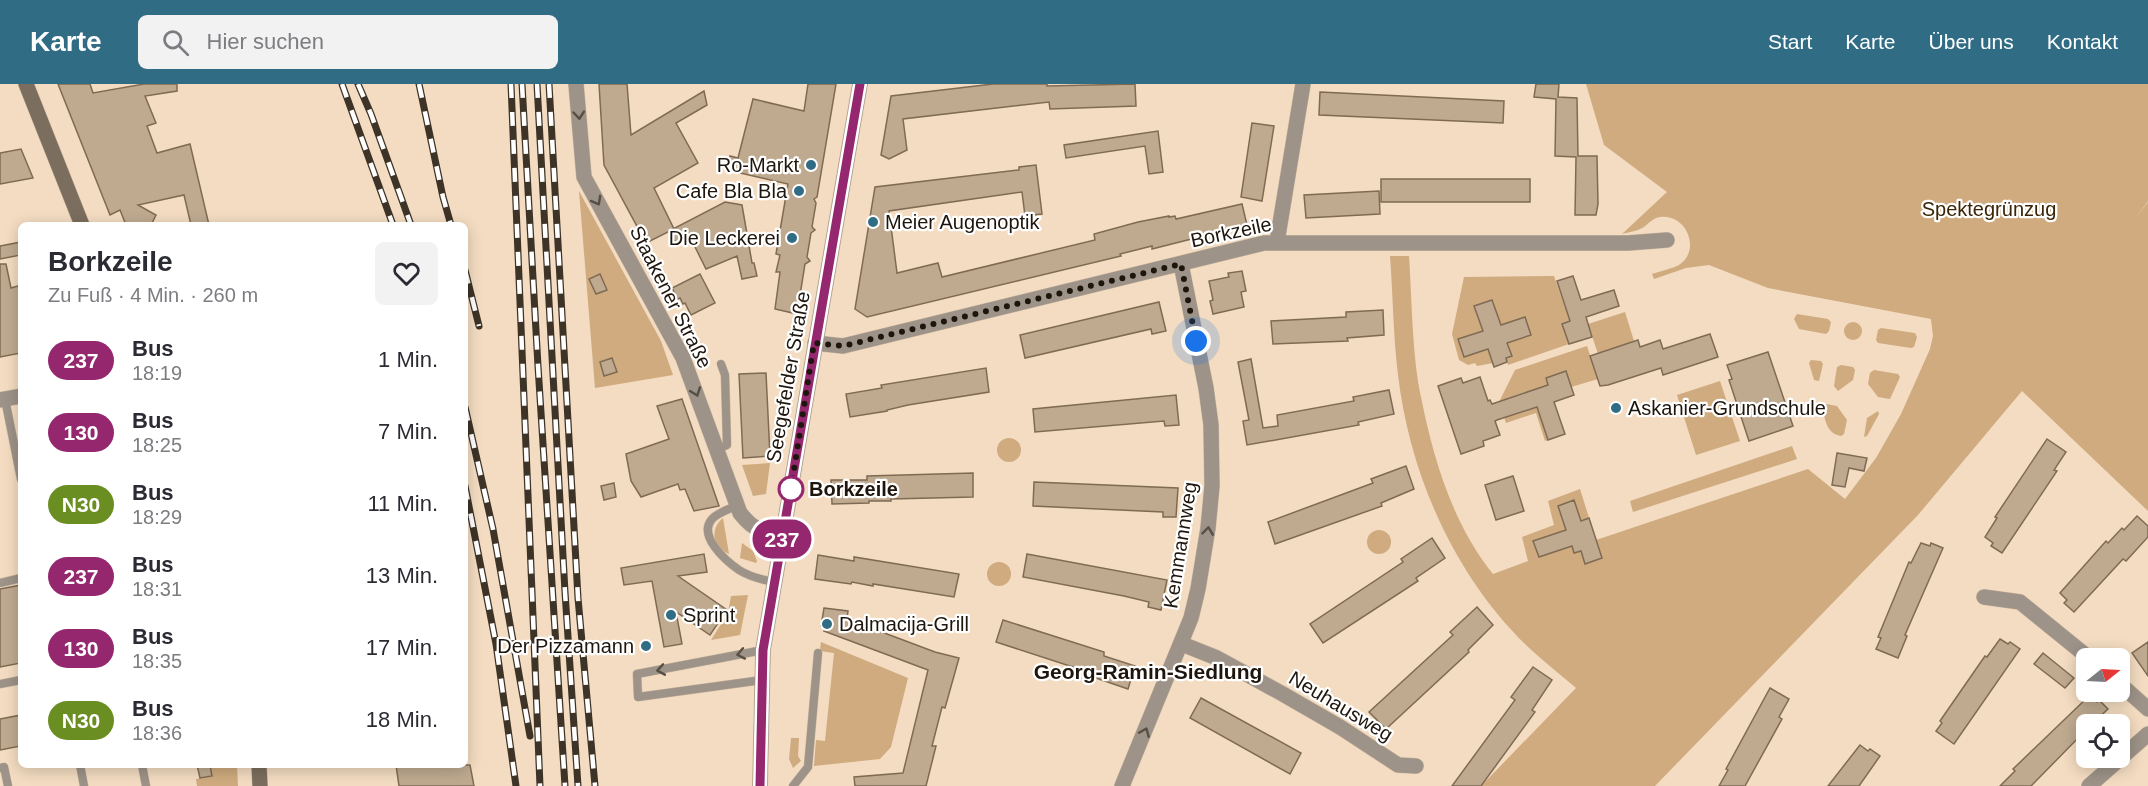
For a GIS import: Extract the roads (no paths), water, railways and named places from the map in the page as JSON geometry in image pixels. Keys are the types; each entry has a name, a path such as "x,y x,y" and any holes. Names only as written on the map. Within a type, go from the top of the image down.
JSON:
{"main road":[{"path":"26,84 81,222"},
{"path":"259,768 260,786"}],"street":[{"name":"Staakener Straße","path":"576,84 584,177 683,358 738,505 748,524 757,529 768,531 784,526"},
{"name":"Seegefelder Straße","path":"760,786 763,650 860,84"},
{"path":"1277,242 1303,84"},
{"name":"Borkzeile","path":"814,343 843,346 1264,243 1638,243 1667,240"},
{"name":"Kemmannweg","path":"1124,786 1191,618 1208,528 1212,486 1210,425 1206,388 1181,264"},
{"path":"2,400 18,397"},
{"path":"1984,597 2020,602 2078,648"},
{"name":"Neuhausweg","path":"1182,644 1216,658 1281,693 1340,727 1398,765 1416,766"},
{"path":"2130,693 2148,709"},
{"path":"2089,786 2148,734"}],"lane":[{"path":"717,448 727,445 725,375 721,364"},
{"path":"2,400 9,419 18,467"},
{"path":"738,505 710,520 707,531 711,542 740,571 761,580 775,582"},
{"path":"0,583 18,579"},
{"path":"762,680 638,697 637,674 763,650"},
{"path":"794,786 808,766 818,653"},
{"path":"0,684 18,681"},
{"path":"0,768 4,767 8,786"},
{"path":"81,768 84,786"},
{"path":"143,768 146,786"}],"railway":[{"path":"342,84 392,222"},
{"path":"358,84 410,222"},
{"path":"419,84 450,222"},
{"path":"511,84 540,786"},
{"path":"522,84 565,786"},
{"path":"537,84 578,786"},
{"path":"549,84 578,598 595,786"},
{"path":"468,282 479,326"},
{"path":"468,420 493,529 530,736"},
{"path":"468,501 496,644 516,786"}],"place":[{"name":"Ro-Markt","path":"811,165"},
{"name":"Cafe Bla Bla","path":"799,191"},
{"name":"Meier Augenoptik","path":"873,222"},
{"name":"Die Leckerei","path":"792,238"},
{"name":"Askanier-Grundschule","path":"1616,408"},
{"name":"Borkzeile","path":"791,489"},
{"name":"Sprint","path":"671,615"},
{"name":"Dalmacija-Grill","path":"827,624"},
{"name":"Der Pizzamann","path":"646,646"}],"district":[{"name":"Georg-Ramin-Siedlung","path":"1148,671"}],"park label":[{"name":"Spektegrünzug","path":"1989,209"}]}
